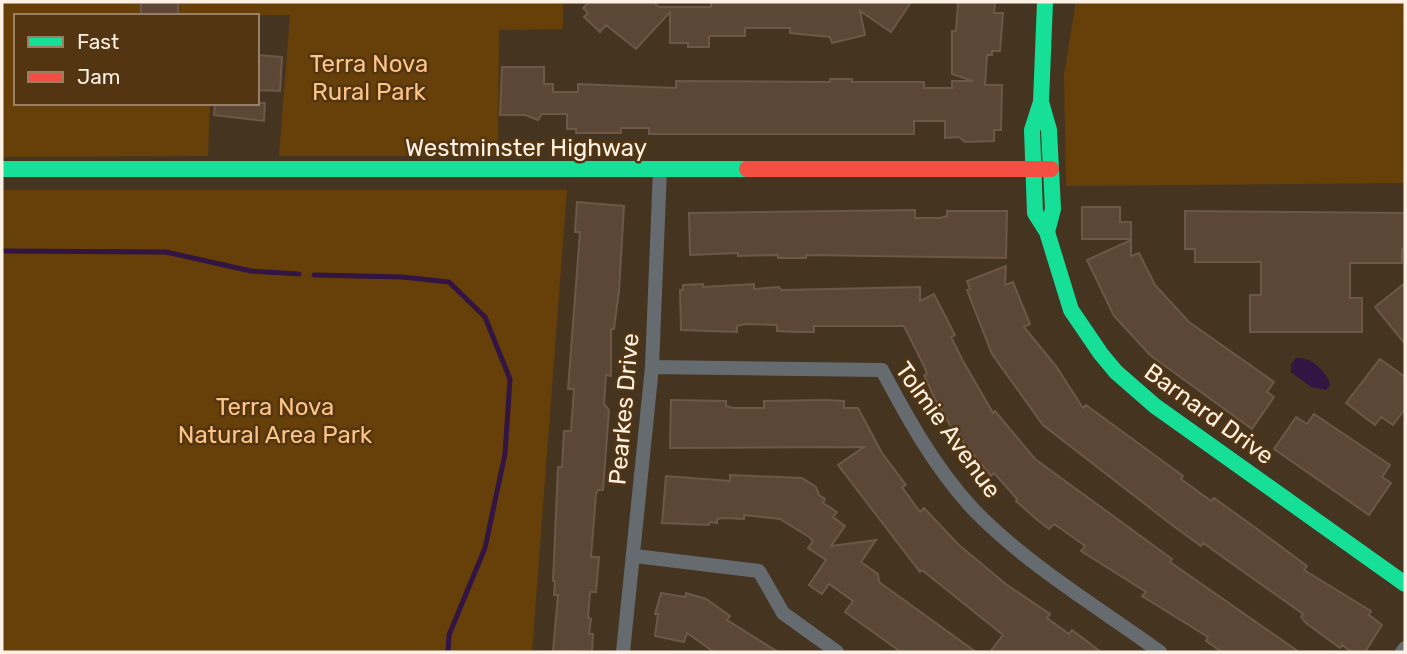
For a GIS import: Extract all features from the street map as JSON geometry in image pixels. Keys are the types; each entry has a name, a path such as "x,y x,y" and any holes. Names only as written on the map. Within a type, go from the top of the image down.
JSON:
{"street":[{"name":"Barnard Drive","path":"1045,2 1041,102 1032,130 1035,213 1047,232 1071,310 1116,372 1155,405 1405,584"},
{"name":"Barnard Drive","path":"1041,102 1049,130 1054,209 1047,232"},
{"name":"Westminster Highway","path":"2,169 1051,170"},
{"name":"Pearkes Drive","path":"623,652 635,556 652,367 660,169"},
{"name":"Tolmie Avenue","path":"652,367 882,370 914,431 974,509 1019,549 1160,652"},
{"path":"635,556 759,571 783,613 837,652"},
{"path":"1402,652 1405,648"}],"green space":[{"name":"Terra Nova Rural Park","path":"2,2 563,2 563,29 499,30 498,156 279,156 290,15 14,14 14,105 210,105 208,156 2,157"},
{"path":"1076,2 1405,2 1405,183 1066,186 1064,75"},
{"name":"Terra Nova Natural Area Park","path":"2,190 567,190 532,652 2,652"}],"shaded area":[{"path":"1296,358 1313,362 1322,370 1330,385 1326,390 1311,387 1291,372 1291,365"}],"building":[{"path":"141,2 178,2 178,14 141,14"},
{"path":"589,2 653,2 659,7 711,7 711,2 911,2 891,32 860,11 865,35 832,43 830,37 790,33 790,28 745,28 745,36 709,36 709,47 688,47 688,43 670,43 670,12 636,49 606,25 600,32 584,17 588,13 583,8"},
{"path":"958,2 995,2 994,13 1003,13 1000,51 992,51 992,55 987,55 985,85 1002,85 1001,130 994,130 994,141 965,142 959,137 945,138 945,121 914,121 914,134 649,134 649,128 621,128 621,133 576,133 576,129 567,129 567,114 542,114 538,120 525,115 500,115 502,67 544,67 544,84 553,84 553,92 578,92 578,84 676,88 676,81 830,82 830,79 852,79 852,82 924,82 924,88 952,88 952,81 973,81 952,74 952,31 956,31"},
{"path":"259,55 282,57 280,91 259,90"},
{"path":"265,103 264,121 214,115 215,105"},
{"path":"577,202 624,206 619,291 614,329 611,329 611,376 606,375 604,404 609,410 603,490 598,490 596,494 591,557 599,557 596,592 590,592 588,618 591,619 589,634 593,634 592,652 553,651 558,595 554,595 553,581 558,467 562,467 564,431 571,431 574,389 568,389 580,232 575,232"},
{"path":"1082,207 1120,207 1120,222 1131,222 1131,239 1082,239"},
{"path":"915,210 915,218 940,218 947,216 947,211 1007,211 1006,258 806,255 806,258 778,258 778,255 738,256 738,253 690,255 689,213"},
{"path":"1185,211 1405,213 1405,249 1402,249 1402,263 1350,263 1350,298 1362,298 1362,332 1250,332 1250,295 1261,295 1261,262 1195,262 1195,249 1185,249"},
{"path":"1131,240 1131,256 1139,253 1155,285 1189,322 1274,382 1267,392 1274,397 1252,429 1150,355 1114,316 1087,260"},
{"path":"1006,266 1005,285 1013,282 1030,324 1024,327 1056,366 1083,408 1086,405 1183,476 1181,479 1211,501 1214,498 1260,531 1307,566 1304,570 1371,611 1369,615 1382,625 1365,652 1352,652 1342,645 1340,648 1306,623 1301,617 1303,614 1203,543 1201,546 1172,525 1043,425 992,354 967,290 970,289 967,281"},
{"path":"1405,283 1405,344 1375,307"},
{"path":"703,284 703,287 754,284 754,289 779,287 781,290 920,287 920,301 934,294 955,335 951,337 993,413 995,411 1035,459 1172,559 1170,562 1299,652 1222,652 1206,641 1208,637 1142,596 1146,592 1081,551 1085,546 1074,538 1054,524 1049,529 1035,518 1016,501 994,473 991,476 951,427 934,397 924,375 927,374 924,366 904,326 814,326 814,332 797,332 777,331 777,325 745,324 737,326 737,332 681,330 680,290 683,290 683,285"},
{"path":"1380,359 1405,377 1405,409 1393,425 1381,417 1375,425 1346,403"},
{"path":"671,400 726,401 726,406 733,408 764,408 764,401 825,400 844,401 844,408 858,408 882,453 906,485 902,487 920,512 924,508 959,545 1007,585 1050,614 1047,618 1069,634 1072,630 1101,652 990,652 1003,635 922,570 920,572 838,465 864,447 670,448"},
{"path":"1314,414 1390,465 1382,477 1391,483 1369,515 1274,449 1296,417 1307,424"},
{"path":"730,475 802,478 816,487 819,495 825,499 823,503 837,512 833,517 845,526 831,546 876,540 861,562 878,574 879,582 976,652 901,652 845,612 853,601 829,584 822,594 809,585 826,560 808,548 813,541 809,537 780,519 744,515 744,519 717,519 717,523 710,522 709,525 662,523 666,476 730,481"},
{"path":"661,593 685,597 686,593 706,599 730,616 727,620 778,652 714,652 687,633 684,642 655,636 658,614 655,614"}],"waterway":[{"path":"2,251 166,252 251,271 299,274"},
{"path":"314,275 402,277 449,282 485,317 510,379 505,454 485,548 449,635 448,652"}],"traffic: fast":[{"path":"1045,2 1041,102 1049,130 1053,209 1047,232"},
{"path":"1041,102 1032,130 1035,213 1047,232 1071,310 1101,354 1116,372 1155,406 1405,584"},
{"path":"2,169 747,169"}],"traffic: jam":[{"path":"747,169 1051,169"}]}
